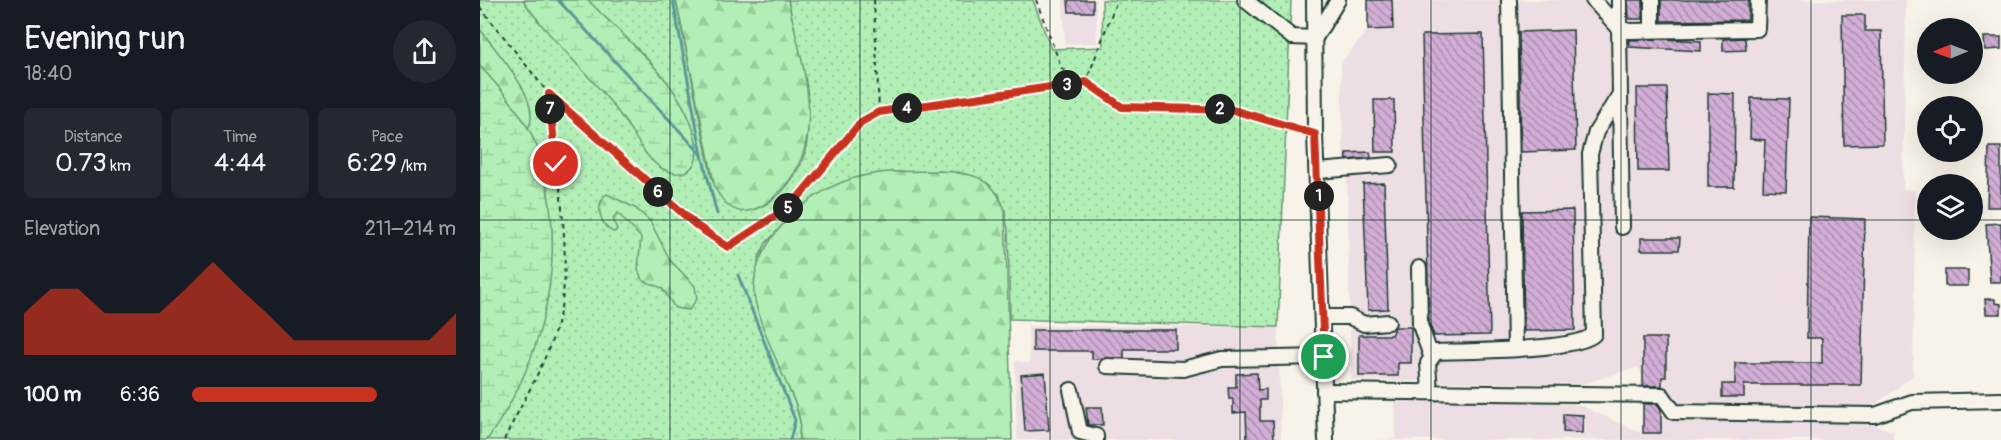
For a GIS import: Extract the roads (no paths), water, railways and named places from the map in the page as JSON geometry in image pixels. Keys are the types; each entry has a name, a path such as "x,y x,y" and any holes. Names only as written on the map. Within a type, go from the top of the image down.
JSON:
{"street":[{"path":"1245,0 1292,37 1315,38"},
{"path":"1314,0 1315,134 1326,440"},
{"path":"1315,38 1338,0"},
{"path":"1509,0 1515,348"},
{"path":"1593,0 1619,28 1652,30 1757,29 1758,0"},
{"path":"1619,0 1622,227"},
{"path":"1652,0 1652,30"},
{"path":"1430,392 1428,363 1436,352 1564,345 1589,339 1594,334 1590,154 1596,132 1620,94"},
{"path":"1318,171 1390,165"},
{"path":"1419,268 1420,324 1431,356"},
{"path":"1322,317 1350,317 1364,324 1388,322"},
{"path":"1107,366 1183,369 1222,359 1324,357"},
{"path":"1071,390 1080,432 1096,436 1096,440"},
{"path":"1324,391 1662,395 1674,412 1697,413 1875,415 1912,402 2001,400"}],"waterway":[{"path":"558,0 702,155"},
{"path":"673,0 702,155 717,214"},
{"path":"738,275 795,420 790,440"}]}
